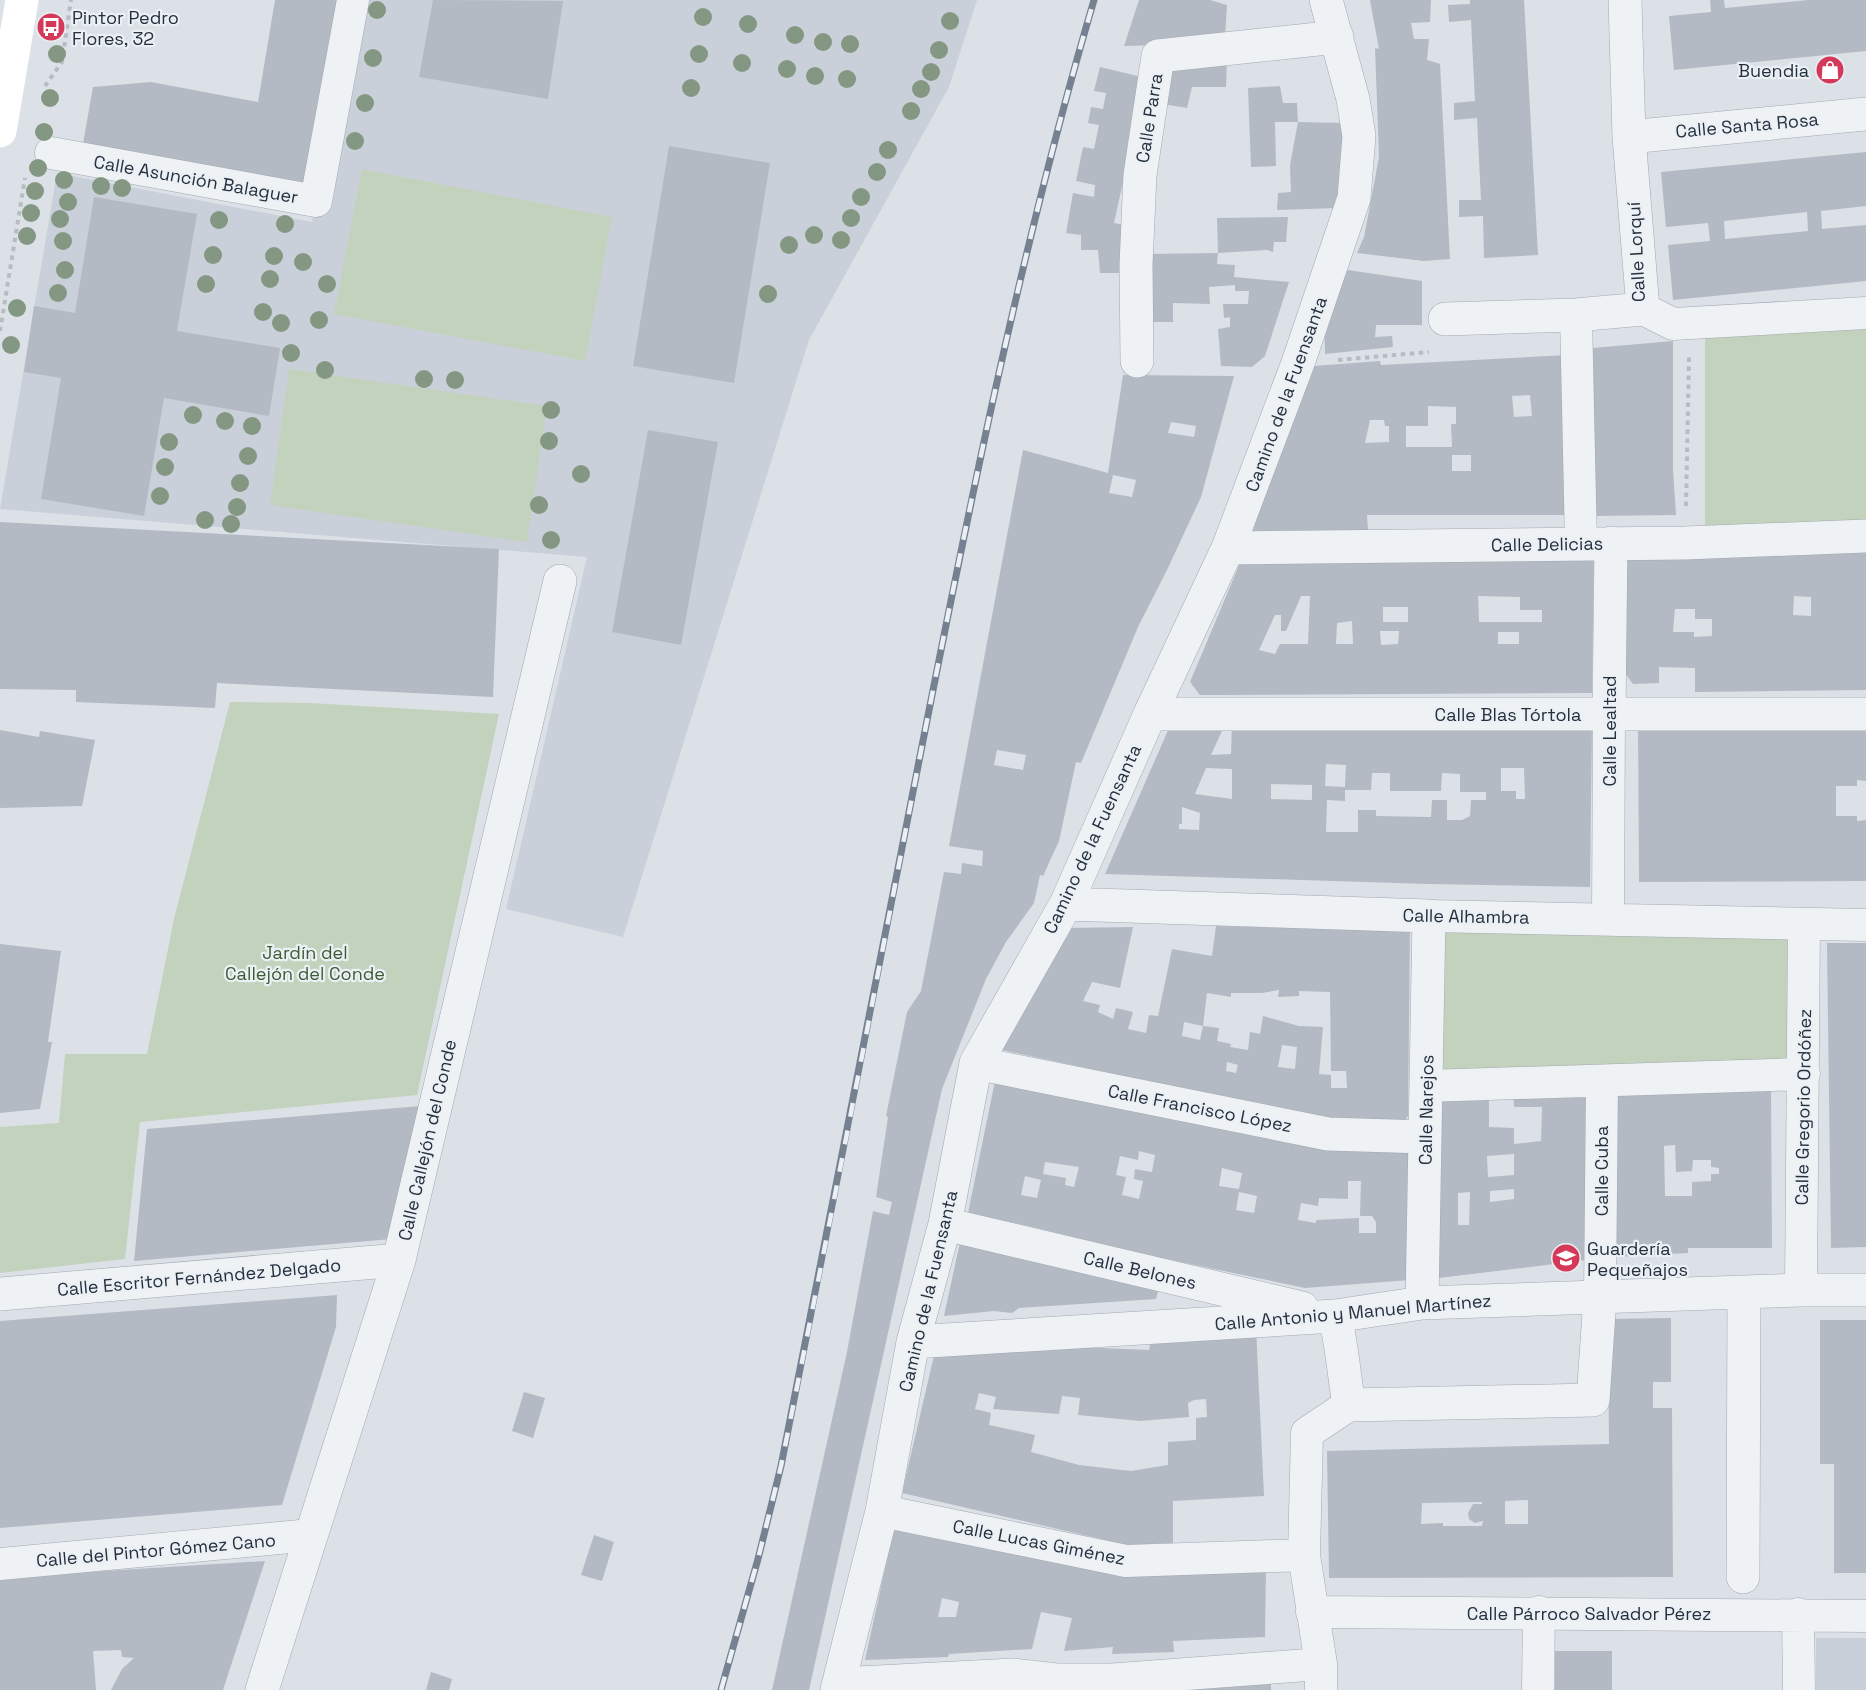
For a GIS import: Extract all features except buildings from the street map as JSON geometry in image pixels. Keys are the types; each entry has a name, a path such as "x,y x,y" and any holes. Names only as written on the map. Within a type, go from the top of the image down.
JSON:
{"main road":[{"path":"0,131 21,0"}],"street":[{"name":"Calle Asunción Balaguer","path":"51,153 316,201 353,0"},
{"name":"Camino de la Fuensanta","path":"838,1687 882,1512 913,1342 945,1224 976,1063 1066,904 1150,714 1228,548 1298,363 1354,198 1359,136 1353,99 1326,0"},
{"name":"Calle Lorquí","path":"1445,320 1576,315 1642,309 1629,136 1625,0"},
{"name":"Calle Parra","path":"1137,360 1136,266 1140,175 1158,56 1337,37"},
{"name":"Calle Santa Rosa","path":"1629,136 1866,114"},
{"path":"1642,309 1673,324 1866,313"},
{"name":"Calle Lealtad","path":"1576,315 1609,714 1608,919"},
{"name":"Calle Delicias","path":"1228,548 1685,543 1866,536"},
{"name":"Calle Callejón del Conde","path":"262,1690 399,1260 560,581"},
{"name":"Calle Blas Tórtola","path":"1150,714 1866,714"},
{"name":"Calle Alhambra","path":"1066,904 1429,916 1866,925"},
{"name":"Calle Narejos","path":"1422,1303 1429,916"},
{"name":"Calle Gregorio Ordóñez","path":"1801,1290 1804,924"},
{"name":"Calle Francisco López","path":"976,1063 1328,1134 1425,1137"},
{"path":"1426,1086 1804,1074"},
{"name":"Calle Cuba","path":"1600,1298 1602,1081"},
{"name":"Calle Belones","path":"945,1224 1335,1316"},
{"name":"Calle Escritor Fernández Delgado","path":"0,1294 399,1260"},
{"name":"Calle Antonio y Manuel Martínez","path":"913,1342 1335,1316 1422,1303 1801,1290 1866,1290"},
{"path":"1742,1614 1744,1292"},
{"path":"838,1687 1013,1675 1121,1685 1321,1677 1304,1555 1306,1432 1349,1405 1593,1400 1600,1298"},
{"path":"1335,1316 1343,1348 1343,1371 1349,1405"},
{"name":"Calle Lucas Giménez","path":"882,1512 1126,1561 1304,1555"},
{"name":"Calle del Pintor Gómez Cano","path":"0,1564 311,1535"},
{"name":"Calle Párroco Salvador Pérez","path":"1312,1612 1866,1616"},
{"path":"1538,1690 1539,1612"},
{"path":"1798,1614 1799,1690"}],"path":[{"path":"1298,363 1440,351 1445,320"},
{"path":"1685,543 1690,324"}],"shaded area":[{"path":"353,0 977,0 949,87 809,340 623,937 506,909 587,557 0,509 57,173 312,222"},
{"path":"1816,1638 1866,1638 1866,1690 1816,1690"}],"green space":[{"path":"362,169 612,217 585,361 334,314"},
{"path":"1866,313 1866,536 1705,542 1705,324"},
{"path":"289,369 547,406 527,542 270,505"},
{"name":"Jardín del Callejón del Conde","path":"230,702 310,703 499,714 417,1095 140,1122 125,1259 0,1273 0,1127 59,1123 65,1054 147,1054 174,919"},
{"path":"1429,916 1804,924 1804,1074 1426,1086"}],"railway":[{"path":"721,1690 758,1559 781,1466 939,661 998,376 1043,187 1094,0"}],"place":[{"name":"Pintor Pedro Flores, 32","path":"51,27"},
{"name":"Buendia","path":"1830,70"},
{"name":"Guardería Pequeñajos","path":"1566,1258"}]}
